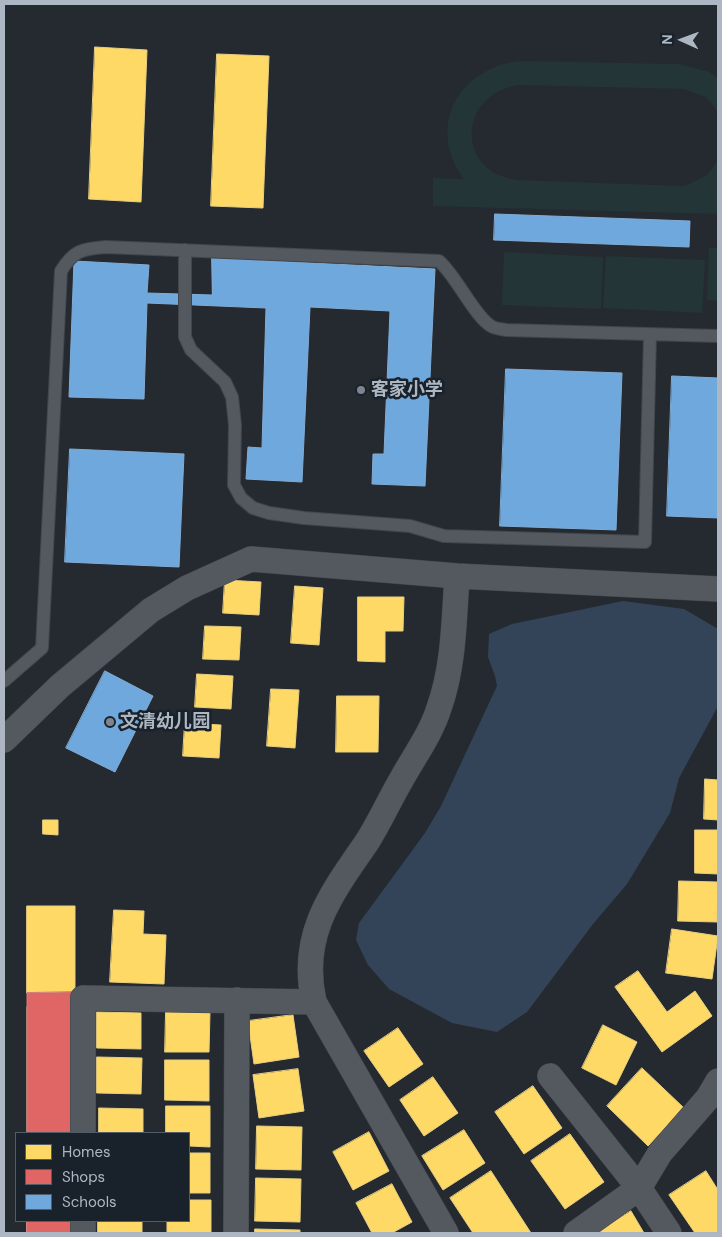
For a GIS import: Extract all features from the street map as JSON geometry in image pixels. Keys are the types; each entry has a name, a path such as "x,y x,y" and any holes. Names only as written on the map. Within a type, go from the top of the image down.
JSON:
{"street":[{"path":"4,740 60,686 151,610 187,588 251,559 457,576 718,589"},
{"path":"446,1233 314,1002 309,978 311,946 321,917 340,880 368,840 439,709 448,675 457,576"},
{"path":"83,1132 83,998 314,1002"},
{"path":"236,1233 237,1000"},
{"path":"550,1076 640,1188 669,1233"},
{"path":"576,1233 640,1188 660,1153 708,1098 718,1081"}],"lane":[{"path":"4,681 42,648 61,271 69,257 83,249 106,246 439,261 450,271 481,317 491,326 506,330 650,336 718,336"},
{"path":"184,250 185,337 191,350 225,382 232,397 235,425 234,485 241,498 254,508 269,513 304,518 410,526 444,536 645,542 650,336"}],"shaded area":[{"path":"520,61 679,64 709,72 718,78 718,112 706,97 684,89 519,85 499,91 484,102 475,116 472,132 474,148 482,162 496,173 516,180 685,186 707,175 718,161 718,214 433,206 433,178 464,179 452,159 447,134 449,117 455,102 463,90 488,70"},
{"path":"709,248 718,248 718,301 707,300"},
{"path":"504,252 603,257 601,309 502,305"},
{"path":"606,256 705,260 702,313 603,308"}],"water":[{"path":"623,601 684,609 718,629 718,706 679,778 670,813 627,884 593,924 527,1012 497,1032 452,1023 389,989 368,965 356,940 359,923 425,833 441,806 497,686 488,657 489,634 512,624"}],"building: Homes":[{"path":"95,47 147,50 141,202 89,199"},
{"path":"217,54 269,56 263,208 211,206"},
{"path":"225,580 261,582 259,615 223,613"},
{"path":"295,586 323,588 319,645 291,643"},
{"path":"358,597 404,597 403,631 385,631 385,662 358,661"},
{"path":"205,626 241,627 239,660 203,659"},
{"path":"197,674 233,676 231,709 195,707"},
{"path":"271,689 299,690 295,748 267,746"},
{"path":"337,696 379,696 378,752 336,752"},
{"path":"185,723 221,725 219,758 183,756"},
{"path":"705,779 718,780 718,820 704,819"},
{"path":"43,820 58,820 58,835 43,834"},
{"path":"695,830 718,830 718,874 695,873"},
{"path":"679,881 718,882 717,922 678,921"},
{"path":"27,906 75,906 75,992 27,993"},
{"path":"114,910 144,911 143,934 166,935 164,984 110,982"},
{"path":"672,929 718,936 712,979 666,973"},
{"path":"638,971 667,1012 695,991 712,1016 662,1052 615,987"},
{"path":"75,1006 76,1132 27,1132 27,1007"},
{"path":"166,1011 210,1012 209,1052 165,1052"},
{"path":"97,1012 141,1013 141,1049 97,1048"},
{"path":"293,1015 299,1057 254,1064 248,1021"},
{"path":"603,1025 637,1042 616,1085 582,1068"},
{"path":"398,1028 423,1064 389,1087 364,1051"},
{"path":"97,1057 142,1058 141,1094 97,1093"},
{"path":"165,1060 209,1060 209,1101 165,1100"},
{"path":"642,1068 684,1108 648,1146 607,1106"},
{"path":"298,1069 304,1111 259,1118 253,1075"},
{"path":"433,1077 458,1113 424,1136 400,1100"},
{"path":"533,1086 562,1128 524,1154 495,1112"},
{"path":"166,1106 210,1106 210,1147 190,1146 190,1132 166,1132"},
{"path":"99,1108 143,1109 143,1132 99,1132"},
{"path":"257,1126 302,1127 301,1170 256,1169"},
{"path":"464,1130 485,1163 443,1190 422,1156"},
{"path":"369,1132 389,1171 353,1190 333,1152"},
{"path":"570,1134 604,1182 565,1209 531,1161"},
{"path":"190,1153 210,1153 210,1193 190,1193"},
{"path":"491,1171 531,1233 473,1233 450,1198"},
{"path":"706,1171 718,1190 718,1233 695,1233 669,1195"},
{"path":"256,1178 301,1179 300,1222 255,1221"},
{"path":"392,1184 412,1222 392,1233 372,1233 356,1203"},
{"path":"190,1200 211,1200 211,1233 167,1233 167,1222 190,1222"},
{"path":"631,1211 644,1233 595,1233"},
{"path":"27,1222 76,1222 76,1233 27,1233"},
{"path":"98,1222 142,1222 142,1233 98,1233"},
{"path":"255,1229 300,1230 300,1233 255,1233"}],"building: Shops":[{"path":"75,992 76,1132 27,1132 27,993"},
{"path":"27,1222 76,1222 76,1233 27,1233"}],"building: Schools":[{"path":"495,214 690,221 689,247 494,240"},
{"path":"212,258 435,269 425,486 372,484 373,454 384,454 390,311 310,307 302,482 246,479 248,447 262,448 266,308 147,303 144,399 69,397 74,261 149,265 147,293 212,295"},
{"path":"506,369 622,373 616,530 500,526"},
{"path":"672,376 718,378 718,518 667,516"},
{"path":"70,449 184,454 179,567 65,562"},
{"name":"文清幼儿园","path":"105,671 153,696 115,772 66,748"}],"place":[{"name":"客家小学","path":"361,390"},
{"name":"文清幼儿园","path":"110,722"}]}
